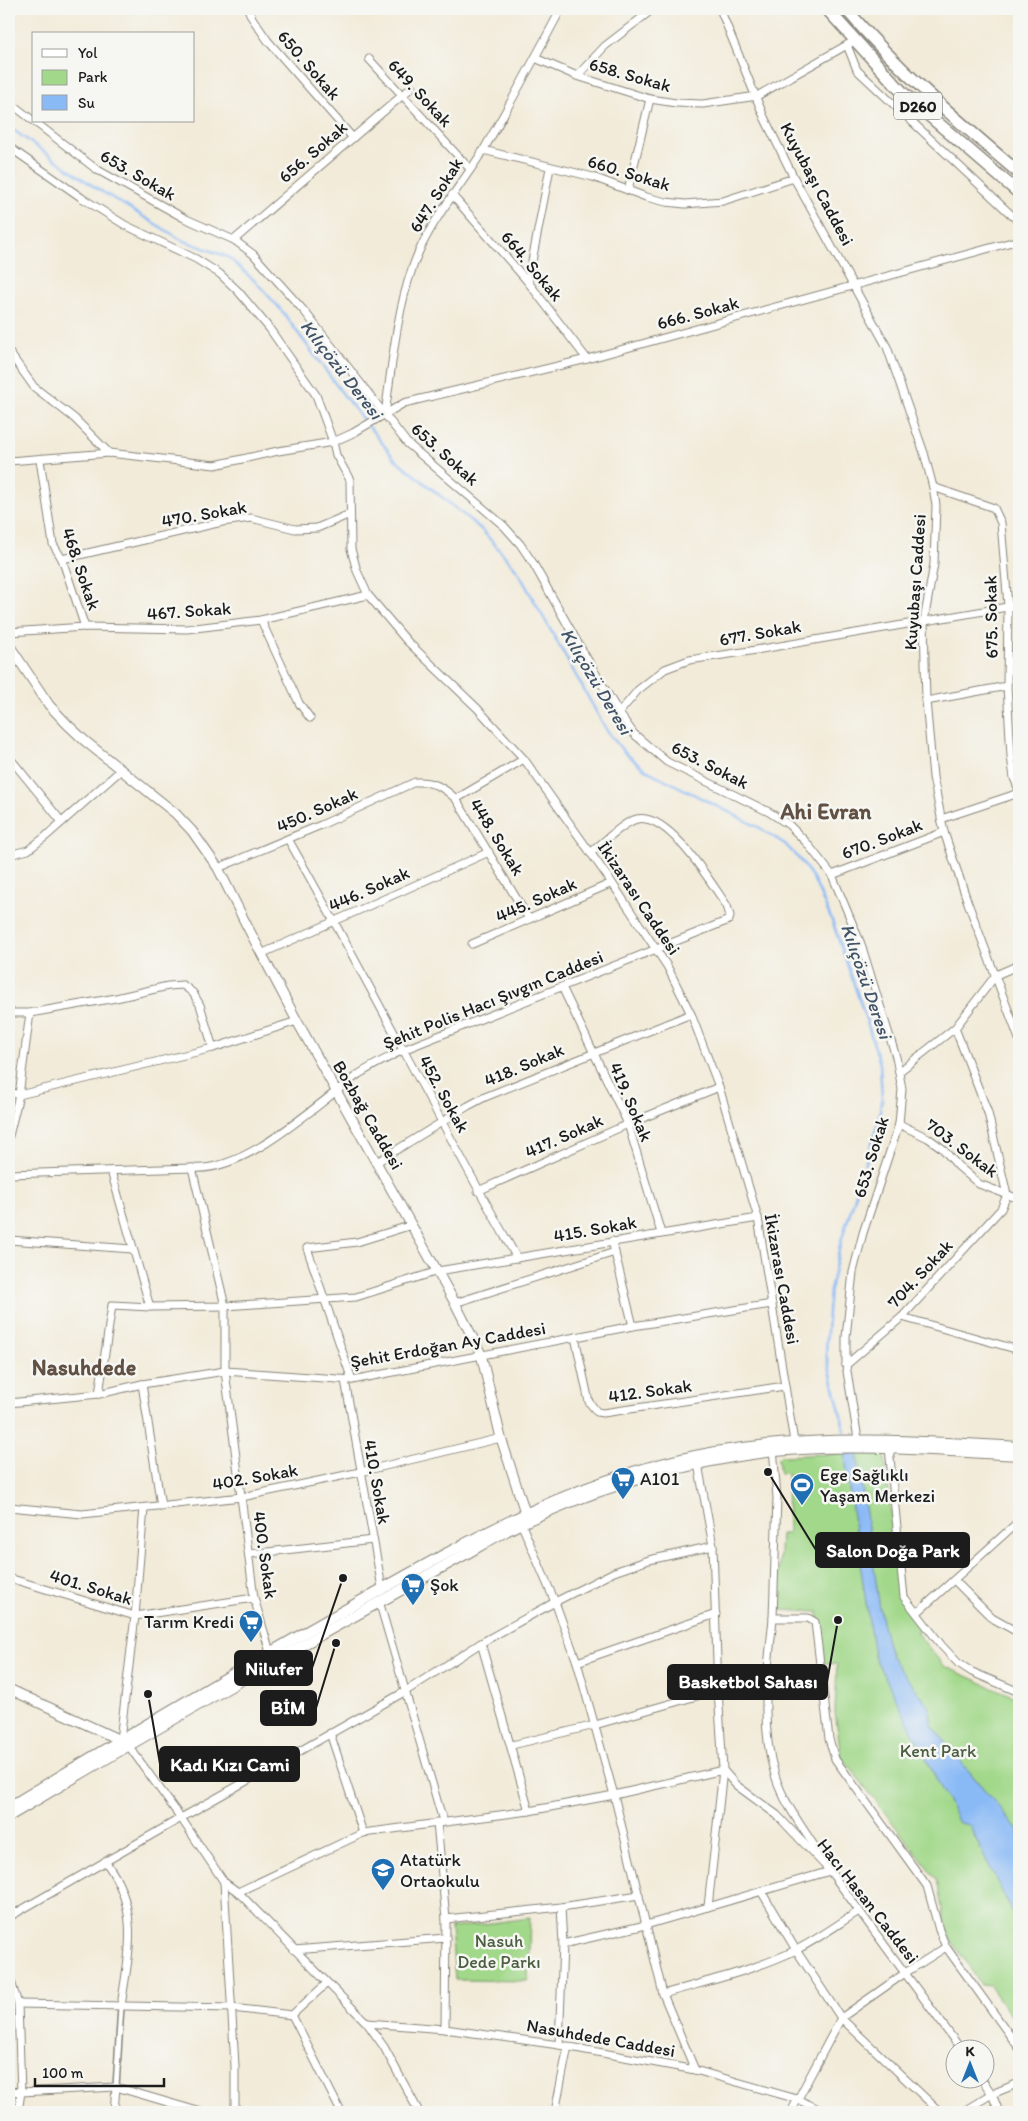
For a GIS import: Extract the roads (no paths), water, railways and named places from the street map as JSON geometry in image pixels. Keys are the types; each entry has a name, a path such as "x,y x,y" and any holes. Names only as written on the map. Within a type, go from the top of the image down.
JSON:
{"highway":[{"name":"D260","path":"827,9 851,43 903,93 1019,193"},
{"name":"D260","path":"846,9 881,48 945,110 1019,173"}],"main road":[{"path":"9,1808 521,1523 596,1492 646,1477 794,1442 858,1439 889,1444 1019,1455"},
{"path":"9,1816 270,1652 382,1588 525,1512 575,1491 666,1462 716,1452 889,1444 1019,1447"}],"street":[{"name":"650. Sokak","path":"248,9 268,41 352,138"},
{"name":"647. Sokak","path":"385,414 398,326 412,269 428,234 483,150 535,58 560,9"},
{"path":"577,76 605,46 653,9"},
{"name":"Kuyubaşı Caddesi","path":"720,9 764,117 794,178 887,347 924,453 936,505 934,564 924,621 926,701 930,752 944,832 968,903 1019,1039"},
{"name":"658. Sokak","path":"535,58 577,76 650,99 676,103 703,104 757,96 851,43"},
{"path":"851,43 857,70 1019,222"},
{"name":"649. Sokak","path":"369,59 470,169"},
{"name":"656. Sokak","path":"234,240 412,87"},
{"path":"628,190 650,99"},
{"name":"653. Sokak","path":"9,102 32,120"},
{"name":"653. Sokak","path":"35,122 96,169 184,218 234,240 268,268 306,312 407,443 504,526 520,544 533,562 619,713 634,734 666,762 769,812 789,826 806,842 832,876 861,944 900,1071 902,1089 899,1124 863,1233 853,1272 846,1337 846,1365 858,1439"},
{"name":"İkizarası Caddesi","path":"9,147 82,198 125,225 196,259 220,274 238,291 269,328 316,396 339,464 350,480 350,535 353,559 368,595 407,641 477,708 524,759 657,950 676,982 691,1014 719,1087 758,1218 794,1442"},
{"name":"660. Sokak","path":"483,150 550,168 593,177 666,202 685,204 723,201 794,178"},
{"path":"528,282 550,168"},
{"name":"664. Sokak","path":"452,195 528,282 587,359"},
{"name":"666. Sokak","path":"9,461 109,453 215,465 278,451 333,442 353,433 404,403 587,359 1019,240"},
{"path":"9,352 34,387 74,418 109,453"},
{"name":"468. Sokak","path":"40,460 53,544 62,559 85,628"},
{"name":"675. Sokak","path":"933,487 994,508 1001,523 1008,606 1007,686 1010,756 1019,792"},
{"name":"470. Sokak","path":"62,559 222,522 251,518 295,529 317,528 350,514"},
{"name":"467. Sokak","path":"9,632 85,628 187,629 261,620 368,595"},
{"name":"677. Sokak","path":"619,713 638,690 665,669 689,660 1019,604"},
{"path":"261,620 299,703 310,718"},
{"name":"Bozbağ Caddesi","path":"9,645 49,705 85,741 184,821 218,868 297,1021 438,1271 482,1354 501,1438 525,1512"},
{"path":"926,701 1007,686"},
{"path":"9,757 62,822"},
{"path":"456,799 524,759"},
{"path":"9,855 28,850 46,837 121,770"},
{"name":"450. Sokak","path":"218,868 415,782 428,782"},
{"name":"448. Sokak","path":"428,782 438,784 456,799 530,920"},
{"path":"941,819 1019,792"},
{"name":"Şehit Polis Hacı Şıvgın Caddesi","path":"9,1174 216,1167 250,1153 360,1074 402,1050 729,920 728,906 678,838 667,829 646,819 630,821 590,852"},
{"name":"670. Sokak","path":"832,876 944,832"},
{"name":"452. Sokak","path":"288,839 443,1122 478,1191 517,1258"},
{"name":"446. Sokak","path":"261,954 489,852"},
{"name":"445. Sokak","path":"472,944 612,883"},
{"path":"900,1071 955,1028 996,974 1019,965"},
{"path":"9,1013 30,1013 116,998 168,986 183,986 193,993 200,1005 213,1048"},
{"name":"419. Sokak","path":"562,988 628,1124 661,1234"},
{"path":"9,1136 20,1094 30,1013"},
{"name":"418. Sokak","path":"377,1162 486,1097 691,1014"},
{"path":"9,1092 20,1094 213,1048 297,1021"},
{"path":"955,1028 988,1113 1007,1195"},
{"name":"417. Sokak","path":"478,1191 628,1124 719,1087"},
{"name":"703. Sokak","path":"899,1124 928,1138 942,1148 958,1166 979,1184 1019,1198"},
{"name":"400. Sokak","path":"192,1168 225,1306 225,1371 250,1554 254,1598 270,1652"},
{"path":"111,1171 150,1307"},
{"name":"704. Sokak","path":"846,1365 902,1317 1001,1209 1007,1195"},
{"name":"415. Sokak","path":"99,1394 112,1305 150,1307 225,1306 356,1297 438,1271 758,1218"},
{"name":"410. Sokak","path":"382,1588 360,1472 348,1380 325,1299 307,1248 357,1242 412,1225"},
{"path":"9,1240 132,1249"},
{"path":"612,1241 633,1326"},
{"path":"455,1303 615,1252"},
{"name":"Şehit Erdoğan Ay Caddesi","path":"9,1404 99,1394 142,1384 225,1371 348,1380 633,1326 772,1304"},
{"path":"902,1317 1019,1350"},
{"name":"412. Sokak","path":"576,1337 589,1402 597,1412 603,1413 785,1386"},
{"path":"142,1384 161,1506"},
{"name":"402. Sokak","path":"9,1507 82,1514 242,1497 360,1472 501,1438"},
{"path":"889,1444 904,1597 942,1646 958,1663 972,1672 1019,1692"},
{"path":"563,1944 646,1925 830,1871 790,1805 775,1776 768,1742 765,1700 773,1618 777,1498 773,1448"},
{"path":"698,1464 713,1546 723,1770 708,1907"},
{"path":"124,1743 144,1508"},
{"path":"917,1613 1019,1521"},
{"path":"521,1523 555,1602 577,1662 614,1795 663,1994 695,2070"},
{"path":"250,1554 373,1540"},
{"path":"9,1917 406,1691 481,1643 555,1602 614,1572 649,1560 713,1546"},
{"name":"401. Sokak","path":"9,1578 135,1616 254,1598"},
{"path":"954,1580 992,1618 1019,1632"},
{"path":"380,1601 440,1821 446,1919 445,2028"},
{"path":"577,1662 716,1614"},
{"path":"773,1618 808,1618 815,1622 829,1739 835,1760 927,1886 939,1930 946,1947 1019,2048"},
{"path":"481,1643 530,1811"},
{"path":"9,1689 124,1743 180,1818 224,1882 238,1892 367,2023 384,2047 419,2112"},
{"path":"512,1745 595,1725 718,1690"},
{"path":"330,1733 363,1833"},
{"path":"238,1892 363,1833 440,1821 530,1811 614,1795 723,1770"},
{"name":"Hacı Hasan Caddesi","path":"723,1770 736,1785 777,1815 830,1871 953,2038"},
{"path":"105,1861 118,1877 124,1896 129,1917 130,1942 121,2006 114,2112"},
{"path":"224,1882 235,2066 235,2112"},
{"path":"761,1891 796,1950 841,2018 940,2112"},
{"path":"446,1919 562,1907 639,1895"},
{"path":"559,2045 563,1944 562,1907"},
{"path":"663,1994 732,1974 796,1950 859,1911"},
{"path":"294,1950 446,1938"},
{"path":"791,2112 841,2018 946,1947"},
{"path":"9,1975 18,2004 21,2092 18,2112"},
{"path":"18,2004 232,2008 292,2015 327,1983"},
{"path":"292,2015 341,2112"},
{"name":"Nasuhdede Caddesi","path":"367,2023 445,2028 568,2046 695,2070 797,2099 824,2112"},
{"path":"555,2112 568,2046"},
{"path":"962,2112 992,2094 1019,2083"},
{"path":"9,2091 116,2087 201,2112"},
{"path":"988,2088 999,2112"}],"water":[{"path":"857,1453 882,1622 891,1657 929,1706 932,1725 1019,1831 1019,1926 969,1825 959,1823 874,1656 845,1454"}],"waterway":[{"name":"Kılıçözü Deresi","path":"9,127 96,188 182,240 228,257 256,282 282,311 345,397 395,459 481,529 517,570 607,731 624,752 646,770 758,827 785,844 813,878 833,923 880,1064 882,1100 877,1127 841,1241 830,1290 826,1354 845,1432"}],"place":[{"name":"Salon Doğa Park","path":"768,1472"},
{"name":"A101","path":"623,1500"},
{"name":"Ege Sağlıklı Yaşam Merkezi","path":"802,1506"},
{"name":"Nilufer","path":"343,1578"},
{"name":"Şok","path":"413,1606"},
{"name":"Basketbol Sahası","path":"838,1620"},
{"name":"Tarım Kredi","path":"251,1643"},
{"name":"BİM","path":"336,1643"},
{"name":"Kadı Kızı Cami","path":"148,1694"},
{"name":"Atatürk Ortaokulu","path":"383,1891"}],"district":[{"name":"Ahi Evran","path":"826,811"},
{"name":"Nasuhdede","path":"84,1367"}],"park label":[{"name":"Kent Park","path":"938,1751"},
{"name":"Nasuh Dede Parkı","path":"499,1951"}]}
